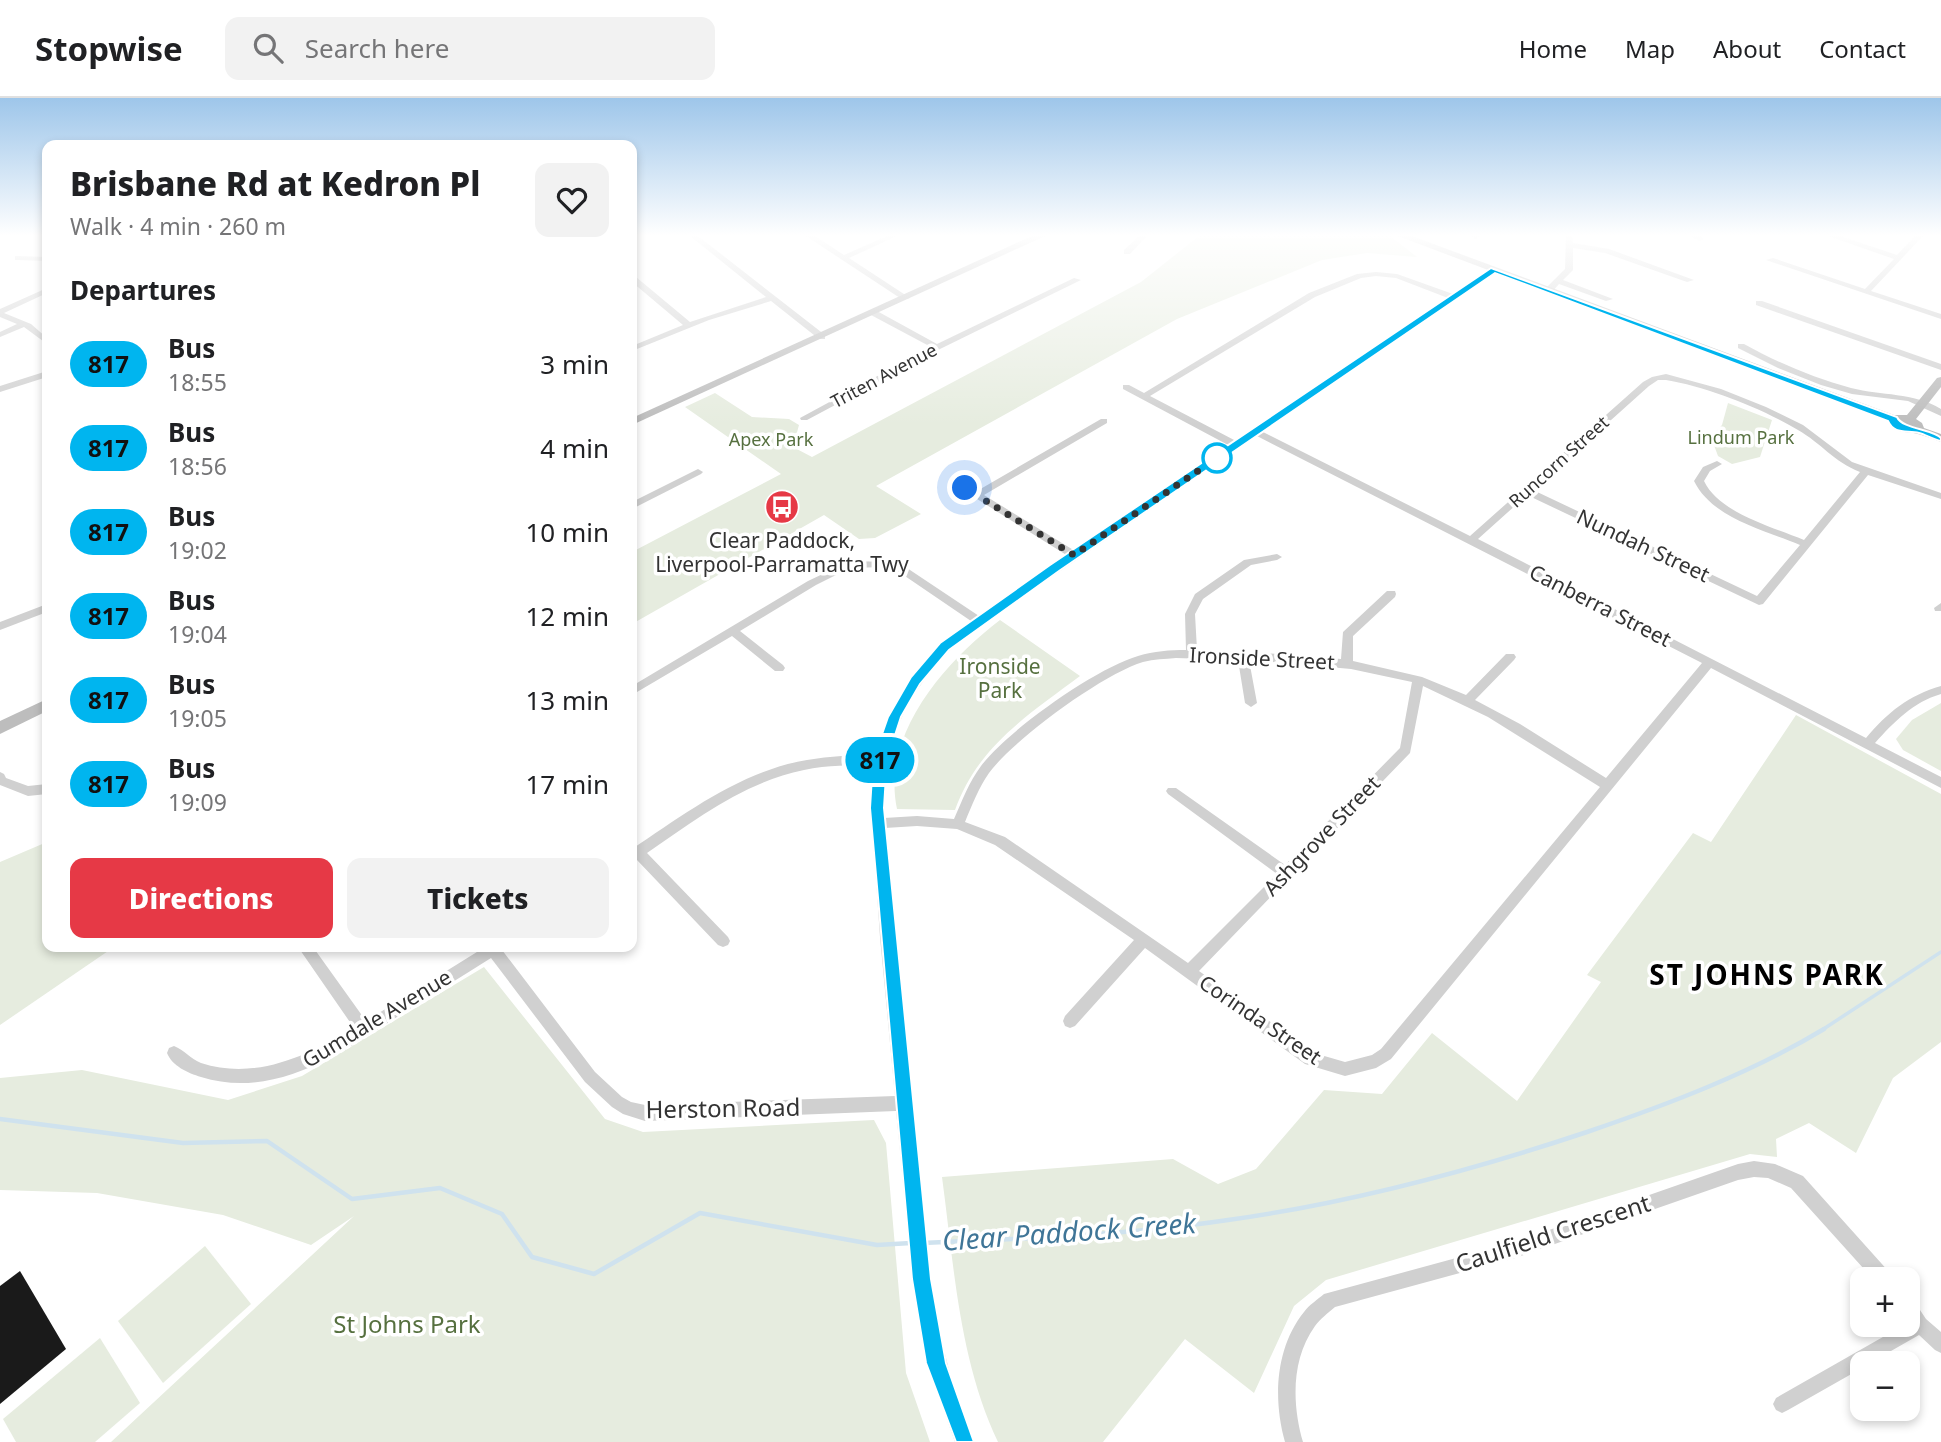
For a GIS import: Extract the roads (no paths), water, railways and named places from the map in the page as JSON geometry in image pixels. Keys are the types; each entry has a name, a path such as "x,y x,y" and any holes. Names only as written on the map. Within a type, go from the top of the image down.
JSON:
{"main road":[{"path":"637,420 904,299"},
{"path":"1572,299 1893,419 1894,424 1901,429 1914,425 1941,438"},
{"path":"1914,425 1923,401 1941,380"},
{"path":"0,728 42,707"}],"street":[{"path":"0,313 29,299"},
{"path":"657,299 689,325"},
{"path":"637,347 689,325 769,299"},
{"path":"772,299 822,337"},
{"name":"Triten Avenue","path":"804,418 937,347 1038,299"},
{"path":"1143,397 1306,299"},
{"path":"964,1442 936,1363 921,1279 903,1103 877,788 880,760 894,717 915,681 945,646 978,621 1453,299"},
{"path":"1886,299 1941,317"},
{"path":"1759,303 1941,367"},
{"path":"0,313 24,324 42,338"},
{"path":"874,313 937,347"},
{"path":"0,335 24,324"},
{"path":"1741,346 1756,355 1852,391 1923,401 1941,413"},
{"path":"0,389 42,376"},
{"name":"Runcorn Street","path":"1471,540 1646,384 1653,379 1664,377 1689,381 1792,422 1812,434 1830,453 1867,470"},
{"path":"1126,387 1236,445"},
{"path":"977,495 1104,421"},
{"name":"Canberra Street","path":"1256,432 1710,662 1941,783"},
{"path":"1717,464 1706,469 1699,481 1708,497 1725,508 1806,544 1867,470 1941,496"},
{"path":"637,503 698,472"},
{"path":"953,480 1074,555"},
{"name":"Nundah Street","path":"1527,491 1759,601 1806,544"},
{"path":"1192,654 1190,614 1199,597 1248,562 1277,557"},
{"path":"637,688 848,565 869,562 903,570 978,621"},
{"path":"1347,663 1347,635 1391,594"},
{"path":"0,626 42,610"},
{"path":"733,631 779,668"},
{"name":"Ironside Street","path":"958,824 977,781 1001,751 1098,678 1124,664 1142,659 1192,654 1347,663 1418,680 1467,701 1607,785"},
{"path":"1243,656 1251,703"},
{"path":"1467,701 1510,657"},
{"name":"Corinda Street","path":"878,823 917,821 958,824 978,830 1017,850 1310,1059 1345,1069 1376,1061 1386,1054 1710,662"},
{"name":"Ashgrove Street","path":"1189,972 1406,750 1418,680"},
{"path":"1868,744 1892,715 1928,693 1941,690"},
{"path":"637,853 721,795 749,781 808,763 880,760"},
{"path":"0,777 2,781 28,791 42,790"},
{"path":"1172,791 1286,873"},
{"path":"637,856 723,942"},
{"path":"1070,1020 1144,939"},
{"path":"309,952 364,1030"},
{"name":"Gumdale Avenue","path":"174,1053 188,1066 216,1074 239,1077 267,1075 321,1056 489,952"},
{"name":"Herston Road","path":"498,952 590,1077 605,1093 628,1109 667,1114 903,1103"},
{"name":"Caulfield Crescent","path":"1294,1442 1285,1402 1288,1376 1296,1347 1310,1319 1330,1300 1515,1250 1738,1172 1759,1167 1779,1172 1797,1182 1873,1267"},
{"path":"1920,1325 1941,1344"},
{"path":"1782,1404 1899,1337"}],"waterway":[{"name":"Clear Paddock Creek","path":"1822,1030 1941,952"},
{"name":"Clear Paddock Creek","path":"922,1243 1114,1233 1190,1225 1274,1213 1364,1195 1499,1160 1648,1110 1739,1074 1824,1029"},
{"name":"Clear Paddock Creek","path":"0,1119 183,1143 267,1141 352,1199 440,1188 502,1214 532,1257 594,1274 700,1213 877,1245 911,1243"}],"place":[{"name":"Clear Paddock, Liverpool-Parramatta Twy","path":"782,507"}],"district":[{"name":"ST JOHNS PARK","path":"1767,975"}],"park label":[{"name":"Lindum Park","path":"1741,438"},
{"name":"Apex Park","path":"771,440"},
{"name":"Ironside Park","path":"1000,679"},
{"name":"St Johns Park","path":"407,1325"}]}
